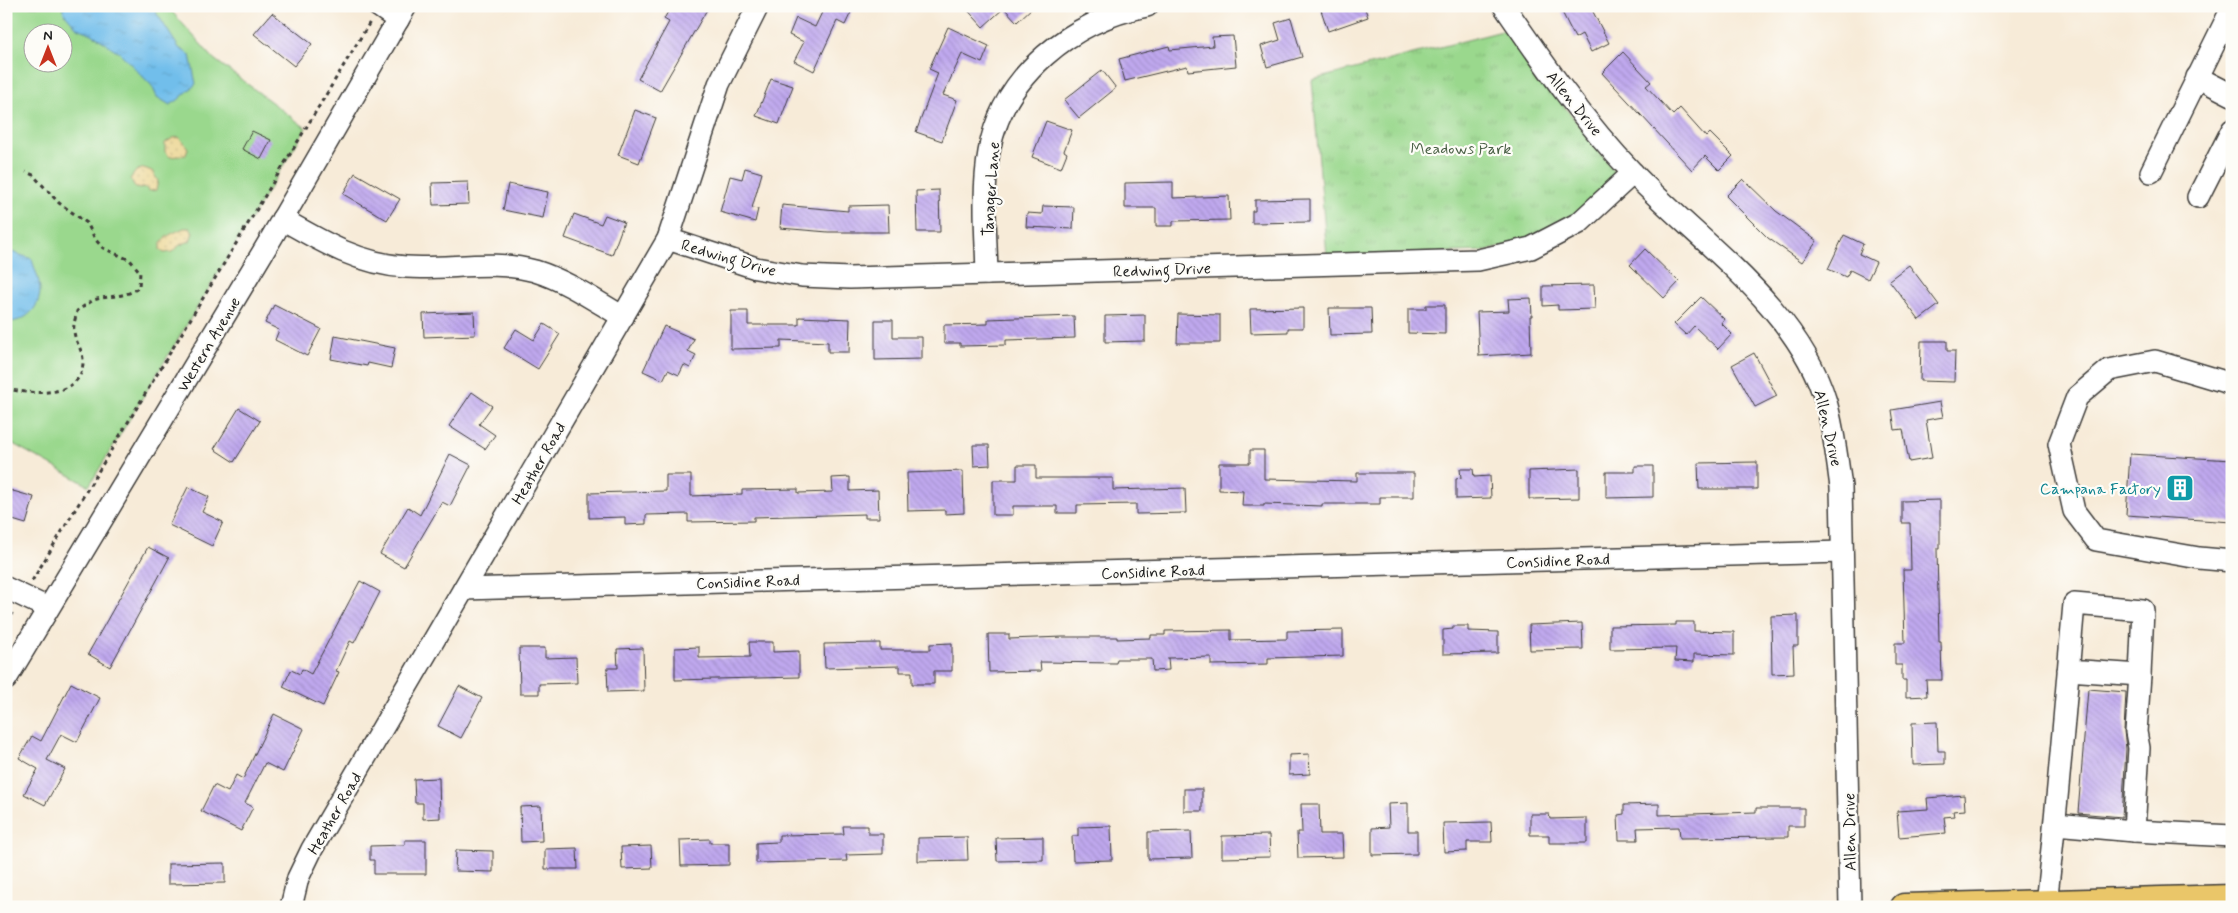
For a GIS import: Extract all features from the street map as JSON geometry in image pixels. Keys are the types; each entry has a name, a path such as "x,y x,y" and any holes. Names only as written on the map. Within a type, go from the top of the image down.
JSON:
{"main road":[{"path":"1904,907 2232,898"}],"street":[{"name":"Heather Road","path":"291,907 298,878 312,849 668,239 719,84 758,6"},
{"name":"Tanager Lane","path":"987,274 985,211 989,152 996,124 1010,98 1026,73 1048,52 1077,31 1126,10 1146,6"},
{"name":"Allen Drive","path":"1504,6 1566,95 1633,173 1752,287 1783,322 1808,361 1826,401 1835,440 1841,487 1850,907"},
{"path":"379,7 402,13"},
{"path":"2151,172 2232,8"},
{"name":"Western Avenue","path":"6,679 282,219 402,13"},
{"path":"2198,78 2232,95"},
{"path":"2198,197 2232,130"},
{"name":"Redwing Drive","path":"668,239 756,268 802,276 850,278 1478,260 1531,248 1579,223 1633,173"},
{"path":"282,219 330,247 366,261 405,267 482,264 534,271 565,282 622,317"},
{"path":"2232,384 2156,361 2109,370 2077,397 2059,444 2074,511 2096,540 2199,558 2232,561"},
{"name":"Considine Road","path":"464,589 1842,552"},
{"path":"14,592 48,608"},
{"path":"2046,903 2055,824 2074,604 2143,610 2136,732 2140,748 2134,830"},
{"path":"2068,670 2140,675"},
{"path":"2055,824 2232,836"}],"path":[{"path":"6,623 14,592 379,7"},
{"path":"6,389 32,393 62,390 75,383 81,373 83,364 82,353 73,328 78,311 92,301 125,294 139,287 140,272 130,260 103,248 95,239 88,223 59,203 33,175 26,172"}],"green space":[{"path":"6,6 167,6 214,59 306,128 89,486 6,440"},
{"name":"Meadows Park","path":"1506,30 1618,176 1582,210 1533,237 1487,251 1327,256 1312,80"}],"sand":[{"path":"179,137 188,148 186,155 170,157 165,152 165,143"},
{"path":"144,168 152,171 158,181 156,190 150,191 144,187 136,188 130,179 136,171"},
{"path":"184,228 190,228 193,232 190,241 180,245 172,252 164,253 160,250 160,246 165,239"}],"water":[{"path":"62,6 152,6 179,48 190,55 196,84 170,105 157,97 152,86 120,53 92,34 77,28 64,13"},
{"path":"6,250 32,259 40,286 39,297 34,309 25,317 13,322 6,322"}],"building":[{"path":"671,6 709,6 660,91 638,79 669,22 664,19"},
{"path":"825,6 854,6 845,25 837,21 814,71 794,61 804,42 789,35 796,18 815,27"},
{"path":"964,6 1034,6 1017,22 1004,8 983,27"},
{"path":"1332,6 1364,6 1368,17 1328,31 1321,10"},
{"path":"1559,6 1590,6 1609,43 1591,52 1582,34 1575,38"},
{"path":"272,13 312,44 294,66 254,34"},
{"path":"1291,18 1302,57 1267,67 1261,46 1280,40 1275,23"},
{"path":"948,27 989,46 982,63 962,54 943,95 957,100 942,141 916,132 938,73 929,69"},
{"path":"1233,36 1236,66 1188,71 1187,66 1125,81 1119,59 1169,46 1170,50 1213,46 1212,37"},
{"path":"1623,52 1651,82 1646,86 1673,115 1680,108 1706,137 1710,133 1733,156 1719,170 1705,156 1692,170 1602,73"},
{"path":"1102,70 1116,88 1079,118 1064,100"},
{"path":"771,79 793,86 779,124 756,116"},
{"path":"635,110 656,118 639,163 618,155"},
{"path":"1046,121 1072,130 1064,151 1067,153 1061,168 1032,157"},
{"path":"252,131 271,140 261,159 242,149"},
{"path":"745,168 762,173 752,208 758,209 755,222 720,212 730,176 742,179"},
{"path":"355,173 400,199 387,220 343,194"},
{"path":"1743,179 1776,211 1817,241 1802,262 1768,238 1726,196"},
{"path":"468,182 469,204 433,205 432,183"},
{"path":"1173,182 1173,198 1229,196 1230,220 1173,221 1173,226 1156,226 1156,208 1125,208 1125,183"},
{"path":"508,184 548,192 543,218 503,210"},
{"path":"939,190 940,232 917,232 916,191"},
{"path":"1310,199 1310,222 1252,223 1252,211 1255,211 1255,200"},
{"path":"782,205 848,211 848,206 888,205 889,232 828,232 780,228"},
{"path":"1043,206 1074,207 1073,229 1026,227 1027,213 1042,214"},
{"path":"574,214 601,224 605,215 624,222 612,255 565,238"},
{"path":"1844,235 1863,244 1859,254 1876,262 1868,279 1850,270 1846,277 1828,269"},
{"path":"1645,249 1679,282 1664,298 1630,265"},
{"path":"1909,265 1939,305 1919,320 1889,280"},
{"path":"1594,285 1595,309 1558,310 1558,305 1543,306 1543,286"},
{"path":"1701,297 1724,319 1721,323 1732,334 1718,349 1694,326 1686,335 1674,324"},
{"path":"1531,298 1531,353 1479,356 1477,312 1509,311 1508,299"},
{"path":"274,305 321,329 307,356 275,340 279,330 265,323"},
{"path":"1426,305 1445,305 1445,334 1408,333 1408,309 1426,309"},
{"path":"1303,308 1303,328 1288,328 1288,332 1251,333 1250,309"},
{"path":"1329,308 1371,308 1372,334 1330,335"},
{"path":"731,311 748,311 748,325 799,325 799,317 850,319 849,352 828,352 828,342 781,340 781,348 731,349"},
{"path":"474,312 475,335 424,337 423,314"},
{"path":"1178,314 1220,315 1220,343 1177,343"},
{"path":"1145,315 1145,341 1105,342 1105,316"},
{"path":"1074,316 1075,338 1006,340 1006,345 960,346 960,343 944,343 944,325 988,324 988,319"},
{"path":"875,320 893,320 893,337 922,337 922,359 875,360"},
{"path":"544,324 560,334 538,369 504,348 516,329 534,340"},
{"path":"664,326 694,339 688,351 696,355 690,368 684,365 679,375 668,370 663,380 643,371"},
{"path":"335,336 395,348 391,368 368,363 367,366 331,359"},
{"path":"1921,341 1947,341 1947,351 1955,351 1954,382 1920,381"},
{"path":"1754,353 1777,396 1755,407 1732,365"},
{"path":"472,392 492,406 479,424 495,435 485,449 449,426"},
{"path":"1940,402 1943,417 1926,420 1932,458 1909,462 1903,429 1895,430 1892,410"},
{"path":"239,408 260,421 234,462 214,449"},
{"path":"973,445 989,445 990,465 974,466"},
{"path":"1250,450 1264,450 1264,479 1357,481 1357,473 1414,473 1414,497 1380,497 1380,504 1322,504 1322,506 1264,504 1264,506 1242,506 1243,491 1219,490 1219,463 1250,463"},
{"path":"450,454 471,465 450,506 442,502 404,567 380,554 408,507 420,515"},
{"name":"Campana Factory","path":"2130,454 2232,460 2232,522 2126,515"},
{"path":"1757,462 1757,489 1699,489 1698,463"},
{"path":"1017,465 1036,465 1036,478 1113,478 1113,490 1185,488 1186,513 1136,514 1136,504 1077,505 1077,513 1057,513 1057,506 1013,506 1013,515 993,515 993,480 1017,480"},
{"path":"1635,466 1653,466 1653,497 1606,498 1606,472 1635,472"},
{"path":"1460,469 1473,469 1474,477 1490,476 1491,498 1456,499 1456,479 1461,478"},
{"path":"1579,469 1579,498 1529,499 1529,471"},
{"path":"963,471 964,513 945,514 945,510 908,511 907,473"},
{"path":"666,475 691,475 691,496 742,494 742,490 798,489 798,493 833,492 832,478 850,477 850,491 878,490 879,518 865,518 865,514 754,517 754,521 688,522 688,514 646,515 646,524 625,525 625,517 589,518 589,493 666,491"},
{"path":"188,487 209,497 202,512 223,522 212,546 169,525"},
{"path":"6,489 34,497 26,524 6,518"},
{"path":"1940,500 1940,549 1937,549 1939,642 1941,642 1942,680 1926,680 1927,696 1906,697 1906,680 1902,680 1902,665 1895,665 1895,643 1905,643 1903,570 1911,570 1910,523 1902,523 1902,501"},
{"path":"148,547 169,558 110,667 88,654"},
{"path":"360,581 380,592 354,643 350,641 336,671 339,672 323,706 283,687 291,670 300,674 302,669 311,674"},
{"path":"1798,615 1798,646 1793,646 1794,673 1772,674 1771,616"},
{"path":"1676,622 1694,622 1694,631 1734,632 1734,655 1694,654 1694,662 1675,661 1676,648 1610,649 1610,626 1676,625"},
{"path":"1582,623 1583,649 1530,650 1529,625"},
{"path":"1453,626 1468,626 1468,631 1498,632 1498,653 1443,654 1443,630 1453,629"},
{"path":"1231,630 1231,640 1287,639 1287,631 1343,630 1343,656 1268,658 1268,664 1211,665 1211,657 1168,658 1169,670 1153,671 1152,659 1117,659 1116,663 1040,662 1041,671 989,672 988,634 1009,634 1009,639 1117,637 1117,639 1151,638 1151,635 1165,635 1165,631"},
{"path":"749,642 773,642 773,652 799,651 799,677 675,680 675,648 699,647 699,658 750,657"},
{"path":"880,643 880,650 930,650 930,644 952,643 952,671 934,671 934,684 912,684 912,672 900,672 900,666 825,668 824,644"},
{"path":"519,648 545,648 545,658 576,657 577,683 539,684 539,694 520,694"},
{"path":"643,648 644,691 608,692 607,668 618,668 617,649"},
{"path":"71,683 100,698 77,742 61,734 47,760 65,769 45,805 24,794 38,769 19,758 32,736 41,741"},
{"path":"459,686 482,698 461,738 438,726"},
{"path":"2088,689 2126,692 2124,731 2126,749 2122,817 2078,813"},
{"path":"274,714 304,729 283,772 265,763 245,803 253,807 241,831 201,811 214,785 228,792 236,775 243,779"},
{"path":"1937,722 1938,751 1945,751 1945,764 1913,765 1912,723"},
{"path":"1309,754 1310,774 1289,775 1289,755"},
{"path":"439,778 440,818 423,819 423,803 415,803 414,779"},
{"path":"1184,789 1202,789 1202,811 1184,811"},
{"path":"1964,795 1965,810 1953,811 1954,816 1944,817 1946,833 1899,837 1897,811 1928,809 1927,798"},
{"path":"1408,803 1408,831 1417,831 1417,854 1372,855 1372,828 1389,827 1388,804"},
{"path":"1301,804 1319,804 1320,834 1342,834 1343,857 1298,858 1297,832 1302,832"},
{"path":"1659,804 1659,815 1756,812 1756,808 1804,808 1804,826 1788,826 1788,837 1680,838 1679,827 1637,828 1638,840 1619,840 1618,815 1624,814 1624,805"},
{"path":"541,806 542,841 521,842 520,807"},
{"path":"1530,814 1549,814 1550,819 1587,818 1587,843 1549,843 1549,835 1530,835"},
{"path":"1491,822 1492,842 1467,842 1467,851 1444,852 1443,823"},
{"path":"843,826 868,826 868,834 883,834 883,854 846,855 847,861 756,863 756,843 779,842 779,835 844,834"},
{"path":"1111,826 1112,860 1073,861 1072,836 1078,836 1078,827"},
{"path":"1191,831 1192,858 1148,859 1148,832"},
{"path":"1269,835 1270,857 1222,858 1222,836"},
{"path":"967,837 968,860 918,861 918,838"},
{"path":"1043,837 1043,860 997,861 996,838"},
{"path":"710,839 710,843 729,843 729,865 681,866 680,840"},
{"path":"405,840 426,840 426,874 374,874 374,860 370,860 370,846 405,845"},
{"path":"651,846 652,868 622,869 621,847"},
{"path":"577,848 578,869 545,869 545,849"},
{"path":"456,850 493,851 493,872 455,871"},
{"path":"225,863 225,883 168,884 168,864"}],"place":[{"name":"Campana Factory","path":"2180,488"}]}
